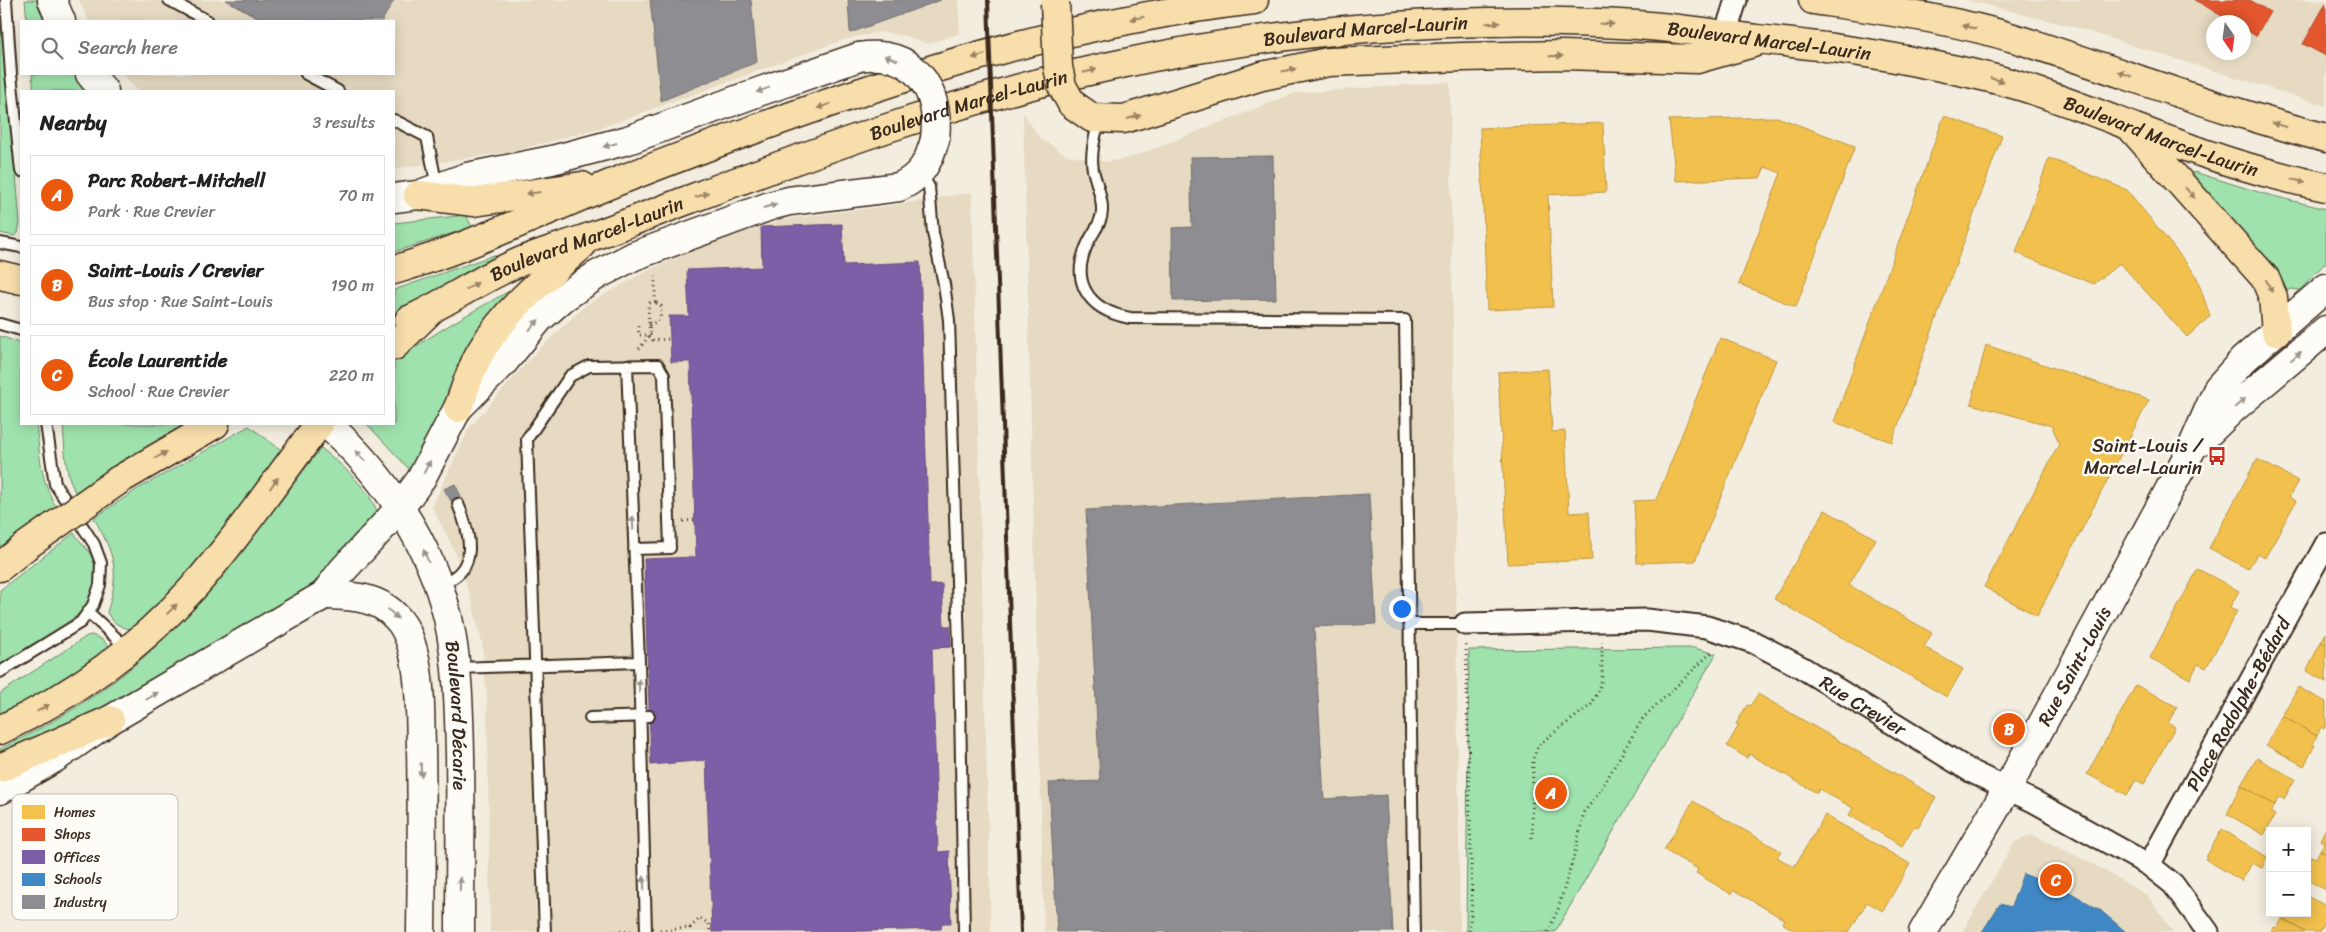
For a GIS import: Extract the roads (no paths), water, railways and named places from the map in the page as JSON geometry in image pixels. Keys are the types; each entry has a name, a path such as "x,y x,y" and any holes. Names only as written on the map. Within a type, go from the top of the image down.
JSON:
{"main road":[{"name":"Boulevard Marcel-Laurin","path":"395,270 495,234 616,182 840,100 941,66 1097,26 1254,0"},
{"path":"1813,0 1896,12 1987,31 2108,69 2228,110 2326,138"},
{"path":"1055,2 1058,68 1062,86 1072,104 1092,118 1099,119 1124,120 1197,95 1262,76 1328,62 1462,57 1562,56 1697,59 1765,40"},
{"name":"Boulevard Marcel-Laurin","path":"430,311 511,265 591,237 811,153 919,116 1110,66 1179,53 1347,30 1490,23 1639,26 1864,52 1980,76 2035,91 2225,160 2326,187"},
{"path":"2128,125 2265,278 2273,297 2276,332"},
{"path":"416,193 474,202 616,182"},
{"path":"458,408 480,353 499,325 530,293 591,237"},
{"path":"0,275 20,280"},
{"path":"395,327 430,311"},
{"path":"395,345 430,311"},
{"path":"0,567 26,546 119,480 213,425"},
{"path":"0,730 58,700 128,649 164,617 208,571 318,425"},
{"path":"0,768 110,720"}],"street":[{"path":"52,0 61,20"},
{"path":"1725,35 1736,0"},
{"path":"0,790 54,758 110,720 324,595 342,571 400,508 420,479 458,408 503,363 540,319 579,286 617,264 719,223 770,206 804,199 899,188 910,182 921,172 930,155 935,139 934,106 929,89 912,68 893,58 872,55 859,57 628,140 552,160 467,177 416,193"},
{"path":"91,75 103,90"},
{"name":"Rue Saint-Louis","path":"1923,932 2007,789 2192,448 2218,388 2243,360 2326,288"},
{"name":"Rue Saint-Louis","path":"2192,448 2234,408 2326,330"},
{"name":"Boulevard Décarie","path":"329,425 368,464 400,508 420,542 438,585 447,616 456,668 461,790 460,932"},
{"name":"Place Rodolphe-Bédard","path":"2149,865 2326,544"},
{"name":"Boulevard Décarie","path":"324,595 356,597 383,605 404,626 412,646 417,673 420,709 421,932"},
{"name":"Rue Crevier","path":"1465,624 1647,620 1693,624 1730,634 1783,657 1972,772 2036,802 2149,865 2173,884 2208,932"}],"lane":[{"path":"6,0 20,161"},
{"path":"169,0 206,20"},
{"path":"308,75 336,90"},
{"path":"1099,119 1094,143 1092,168 1103,212 1084,253 1081,276 1085,293 1092,302 1117,316 1130,318 1405,320 1414,932"},
{"path":"395,121 427,137 416,193"},
{"path":"921,172 929,187 932,233 944,284 949,320 960,647 964,932"},
{"path":"0,243 20,247"},
{"path":"0,324 20,330"},
{"path":"627,365 639,662 645,716 646,932"},
{"path":"545,932 527,439 570,376 589,366 658,365 664,375 670,548 634,549"},
{"path":"0,672 68,632 88,612 100,585 101,562 94,544 55,484 46,425"},
{"path":"438,585 458,576 464,566 469,548 468,530 458,504"},
{"path":"88,612 128,649"},
{"path":"1409,624 1465,624"},
{"path":"456,668 639,662"},
{"path":"590,718 645,716"}],"railway":[{"path":"988,0 1021,932"}],"place":[{"name":"Saint-Louis / Marcel-Laurin","path":"2217,456"},
{"name":"Saint-Louis / Crevier","path":"2009,729"},
{"name":"Parc Robert-Mitchell","path":"1551,793"},
{"name":"École Laurentide","path":"2056,880"}]}
